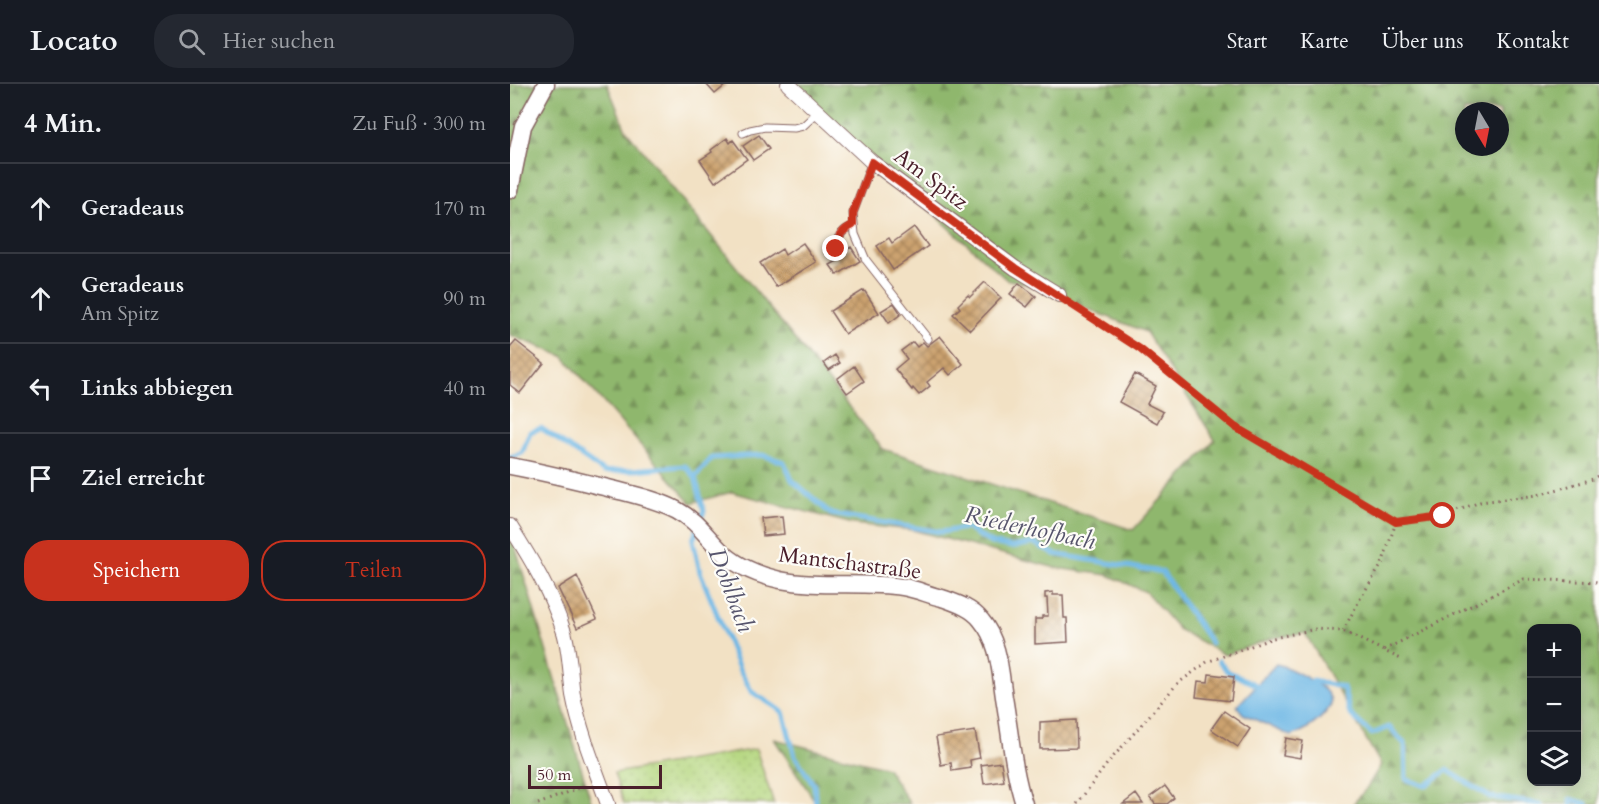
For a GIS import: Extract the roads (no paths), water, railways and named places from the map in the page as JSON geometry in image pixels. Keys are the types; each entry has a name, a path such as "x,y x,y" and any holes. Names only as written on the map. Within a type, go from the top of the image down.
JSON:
{"street":[{"path":"510,190 523,126 546,84"},
{"name":"Am Spitz","path":"788,84 872,162 1015,268 1059,295"},
{"name":"Mantschastraße","path":"510,466 648,499 674,508 690,518 721,550 744,568 780,579 810,584 904,587 966,607 979,617 990,631 997,651 1024,804"},
{"path":"510,526 538,572 564,632 573,695 583,734 608,804"}],"lane":[{"path":"742,133 765,127 803,126 818,112"},
{"path":"872,162 853,213 853,225 858,245 866,260 928,339"},
{"path":"836,249 842,231 853,225"}],"water":[{"path":"1276,664 1313,681 1326,691 1331,700 1331,705 1318,720 1303,731 1291,736 1243,714 1237,706"}],"waterway":[{"name":"Doblbach","path":"510,457 522,453 530,432 541,428 604,472 685,466 695,477 704,511 693,540 700,572 740,671 752,692 783,712 795,756 814,785 816,804"},
{"name":"Riederhofbach","path":"695,477 712,458 762,455 784,462 792,480 831,514 941,532 966,528 991,543 1012,547 1034,543 1054,554 1162,572 1211,643"},
{"name":"Riederhofbach","path":"1219,661 1227,671 1256,685"},
{"name":"Riederhofbach","path":"1312,681 1343,687 1350,714 1372,734 1389,727 1405,744 1406,779 1425,786 1447,770 1490,797 1541,804"},
{"name":"Riederhofbach","path":"1571,804 1571,799 1587,804"}]}
